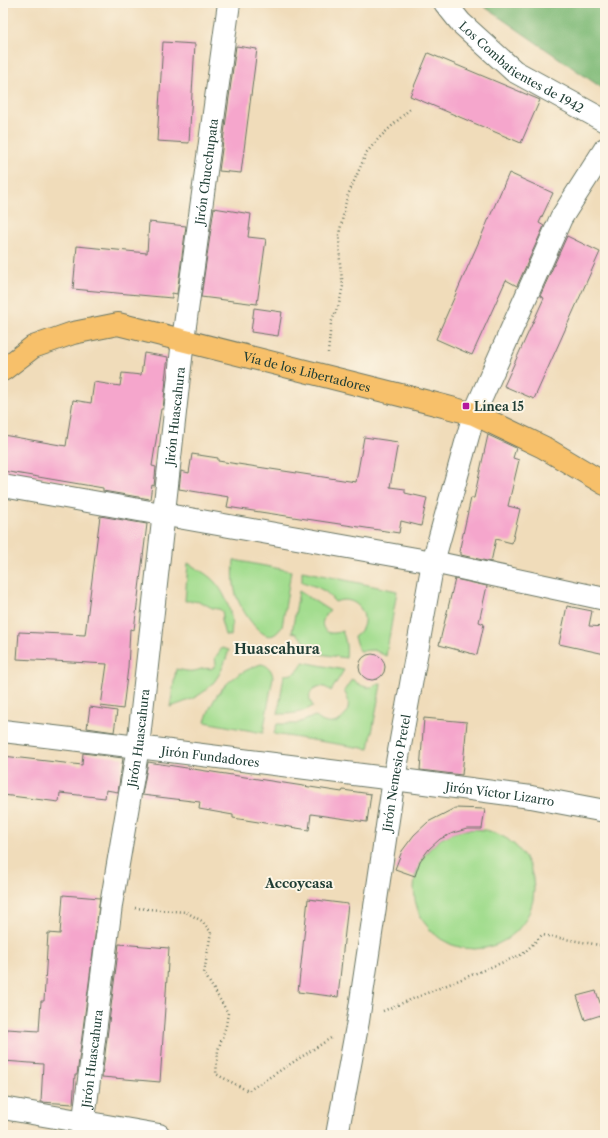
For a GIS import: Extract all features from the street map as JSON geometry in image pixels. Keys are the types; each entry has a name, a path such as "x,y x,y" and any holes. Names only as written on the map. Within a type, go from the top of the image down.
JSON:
{"highway":[{"name":"Vía de los Libertadores","path":"3,370 33,347 73,333 118,324 326,377 424,400 474,414 543,447 605,484"}],"street":[{"name":"Jirón Chucchupata","path":"182,340 230,3"},
{"name":"Los Combatientes de 1942","path":"445,3 461,22 514,71 605,121"},
{"name":"Jirón Nemesio Pretel","path":"337,1135 358,1021 394,779 433,562 474,414 561,218 605,149"},
{"name":"Jirón Huascahura","path":"82,1129 111,905 138,746 182,340"},
{"path":"3,486 433,562 605,599"},
{"name":"Jirón Fundadores","path":"3,731 138,746 394,779"},
{"name":"Jirón Víctor Lizarro","path":"394,779 531,797 605,811"},
{"path":"3,1108 82,1129 159,1135"}],"path":[{"path":"326,377 332,323 339,304 343,286 340,264 339,234 347,197 367,152 379,138 410,109"},
{"path":"111,905 186,912 202,921 211,932 204,973 228,1013 226,1026 218,1050 216,1074 248,1091 358,1021 523,954 542,935 605,946"}],"green space":[{"path":"479,3 605,3 605,90"},
{"path":"234,560 291,571 282,627 277,633 271,636 266,635 261,632 248,618 236,595 233,573"},
{"path":"188,563 211,578 223,593 230,614 232,628 231,636 225,635 221,620 223,616 222,611 201,602 185,601"},
{"path":"302,571 397,591 386,656 374,650 359,651 354,637 364,624 362,610 351,601 344,600 335,602 326,592 302,582"},
{"path":"299,591 330,611 325,616 322,625 326,631 330,633 342,631 346,644 346,658 307,652 303,639 292,632"},
{"path":"222,648 229,650 225,662 215,681 201,694 170,707 176,669 194,671 204,668 211,669 214,667 216,663 215,658"},
{"path":"303,662 344,670 331,691 322,687 313,689 310,693 310,698 313,706 309,709 292,714 278,714 284,675 296,672"},
{"path":"261,664 266,665 269,668 273,677 263,733 205,722 213,701 225,686 241,673"},
{"path":"352,679 365,687 381,684 369,749 274,734 277,724 296,724 315,716 322,721 329,723 342,719 346,714 348,707 348,699 344,691"},
{"path":"474,829 497,833 517,846 530,866 534,889 530,912 517,932 497,945 474,949 451,945 431,932 418,912 414,889 418,866 431,846 451,833"}],"building":[{"path":"163,42 195,44 189,143 157,141"},
{"path":"236,46 257,49 241,173 219,171"},
{"path":"428,53 540,100 521,143 410,96"},
{"path":"509,173 553,193 539,223 544,226 517,286 506,280 472,355 436,339"},
{"path":"214,208 251,214 248,237 266,239 257,304 201,297"},
{"path":"149,222 186,226 177,294 172,293 172,298 73,289 77,246 147,253"},
{"path":"567,236 600,252 534,399 504,386 544,298 540,296"},
{"path":"254,308 282,312 278,336 251,332"},
{"path":"144,353 168,357 163,409 161,409 152,466 156,467 154,486 152,485 150,499 103,491 103,488 3,471 3,435 66,446 73,400 91,403 94,382 120,386 122,373 141,375"},
{"path":"488,435 516,448 513,458 519,460 508,506 520,509 512,543 496,539 491,562 461,555 461,552 459,552 471,498 474,498"},
{"path":"364,437 398,442 390,487 405,489 405,493 427,498 421,526 401,521 399,533 227,507 229,497 179,489 181,471 189,473 192,454 218,458 218,461 356,482"},
{"path":"100,516 147,524 134,630 130,629 128,668 123,709 101,706 107,664 17,659 19,632 85,635"},
{"path":"455,579 487,586 479,622 484,624 477,655 439,645"},
{"path":"567,606 592,611 589,626 605,627 605,654 559,644"},
{"path":"372,654 381,658 385,667 381,676 372,680 363,676 359,667 363,658"},
{"path":"90,707 117,711 114,732 87,728"},
{"path":"424,718 467,722 462,775 420,770"},
{"path":"83,753 123,758 118,792 106,790 105,798 60,793 59,802 3,795 3,756 82,765"},
{"path":"148,762 342,792 343,790 371,794 367,822 311,814 309,830 233,818 233,815 199,809 200,802 142,795"},
{"path":"455,808 485,809 482,829 467,829 440,839 429,849 420,861 415,876 395,869 402,851 414,835 428,822"},
{"path":"63,895 100,898 77,1075 75,1075 73,1104 41,1102 43,1064 4,1061 7,1029 39,1031 41,1001 44,1001 48,933 60,934"},
{"path":"308,899 348,904 338,997 298,992"},
{"path":"119,944 169,948 160,1082 102,1077"},
{"path":"596,991 604,1014 585,1020 577,996"}],"place":[{"name":"Línea 15","path":"466,406"}],"district":[{"name":"Huascahura","path":"277,649"},
{"name":"Accoycasa","path":"299,883"}]}
